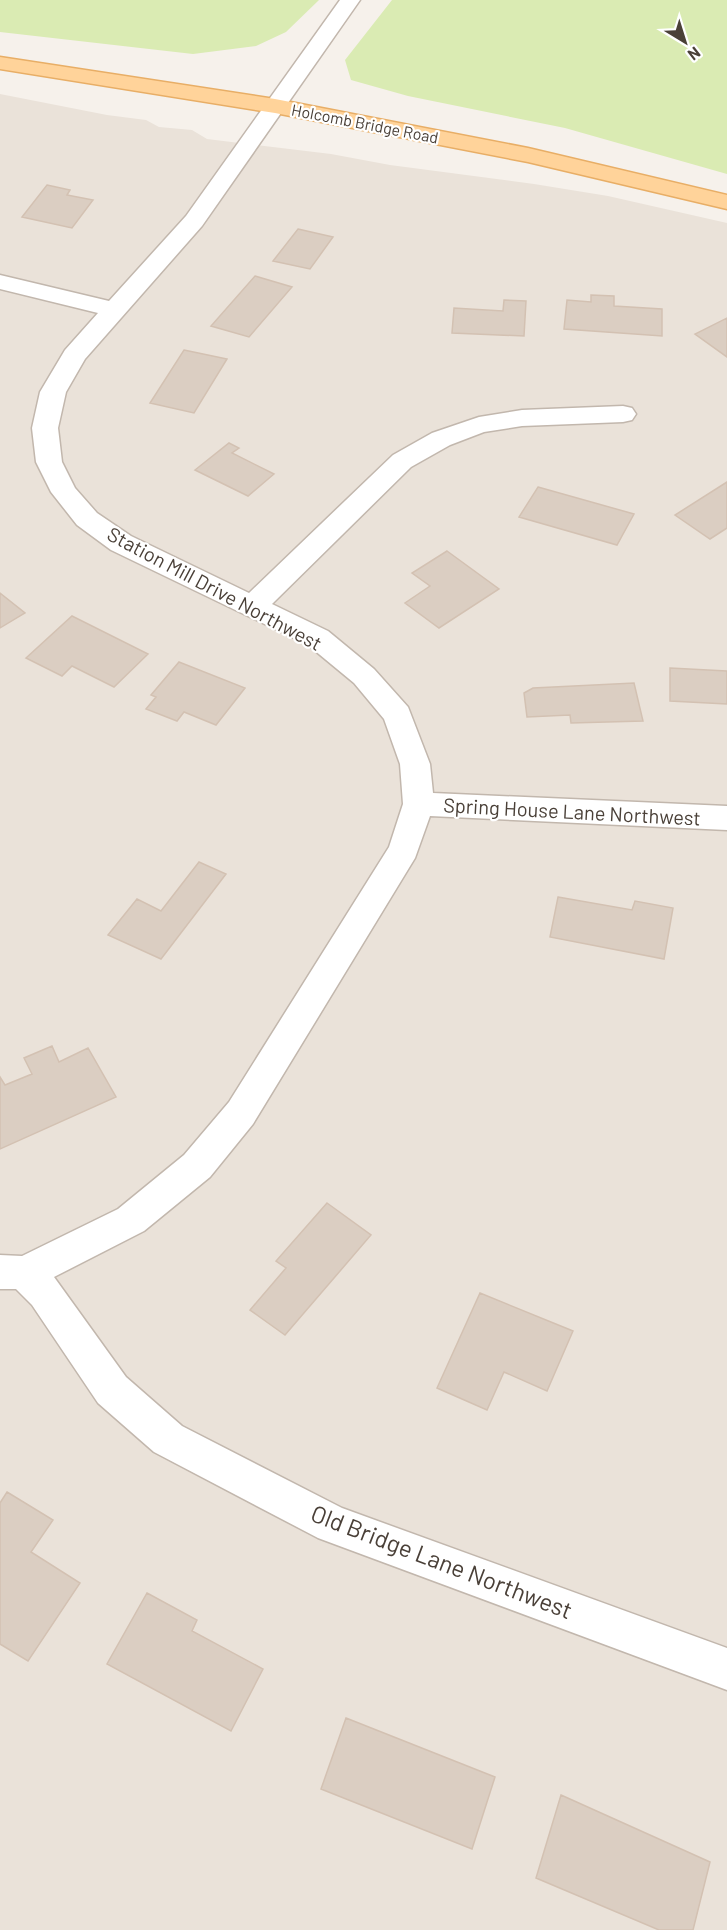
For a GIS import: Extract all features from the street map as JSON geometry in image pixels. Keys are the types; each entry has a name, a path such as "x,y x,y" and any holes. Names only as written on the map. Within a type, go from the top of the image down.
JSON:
{"main road":[{"name":"Holcomb Bridge Road","path":"0,63 275,106 528,155 727,202"}],"street":[{"name":"Station Mill Drive Northwest","path":"12,1273 131,1220 197,1166 234,1122 404,849 418,804 415,764 397,715 364,676 318,638 121,543 87,519 64,492 49,462 45,428 53,393 74,355 194,221 350,0"},
{"path":"0,282 114,310"},
{"path":"254,606 402,461 441,439 479,425 522,418 624,414"},
{"name":"Spring House Lane Northwest","path":"418,804 727,818"},
{"name":"Old Bridge Lane Northwest","path":"12,1273 45,1293 112,1390 168,1439 332,1524 727,1669"}],"shaded area":[{"path":"0,94 107,115 146,120 159,127 192,130 207,139 331,154 390,165 534,184 608,196 727,223 727,1930 0,1930"}],"green space":[{"path":"0,0 319,0 286,32 256,46 193,54 0,32"},
{"path":"392,0 727,0 727,174 565,128 408,96 351,80 345,60"}],"building":[{"path":"47,185 70,190 67,195 93,200 72,228 22,217"},
{"path":"298,229 333,237 310,269 273,261"},
{"path":"255,276 292,287 249,337 211,326"},
{"path":"591,295 614,296 614,306 662,309 662,336 564,329 567,300 591,302"},
{"path":"504,300 526,301 524,336 452,333 454,308 503,311"},
{"path":"727,318 727,357 695,334"},
{"path":"184,350 227,359 194,413 150,403"},
{"path":"229,443 239,448 232,453 274,474 248,496 195,470"},
{"path":"727,482 727,528 710,539 675,515"},
{"path":"538,487 634,514 617,545 519,517"},
{"path":"447,551 499,589 439,628 405,603 430,586 412,573"},
{"path":"0,593 25,613 0,628"},
{"path":"72,616 148,654 114,687 72,666 62,676 26,658"},
{"path":"179,662 245,688 216,725 184,712 177,721 146,709 156,697 151,695"},
{"path":"670,668 727,671 727,704 670,701"},
{"path":"634,683 643,721 571,723 570,715 527,717 524,693 533,688"},
{"path":"199,862 226,874 161,959 108,935 137,899 161,911"},
{"path":"558,897 632,910 635,901 673,908 664,959 550,937"},
{"path":"52,1046 59,1062 88,1048 116,1097 0,1149 0,1077 5,1085 32,1074 24,1058"},
{"path":"327,1203 371,1235 285,1335 250,1310 286,1268 276,1261"},
{"path":"480,1293 573,1331 547,1391 504,1372 487,1410 437,1388"},
{"path":"7,1492 53,1520 31,1552 80,1583 28,1661 0,1644 0,1503"},
{"path":"147,1593 197,1620 192,1631 263,1669 231,1731 107,1664"},
{"path":"346,1718 495,1777 472,1849 321,1789"},
{"path":"561,1795 710,1862 693,1930 659,1930 536,1878"}]}
